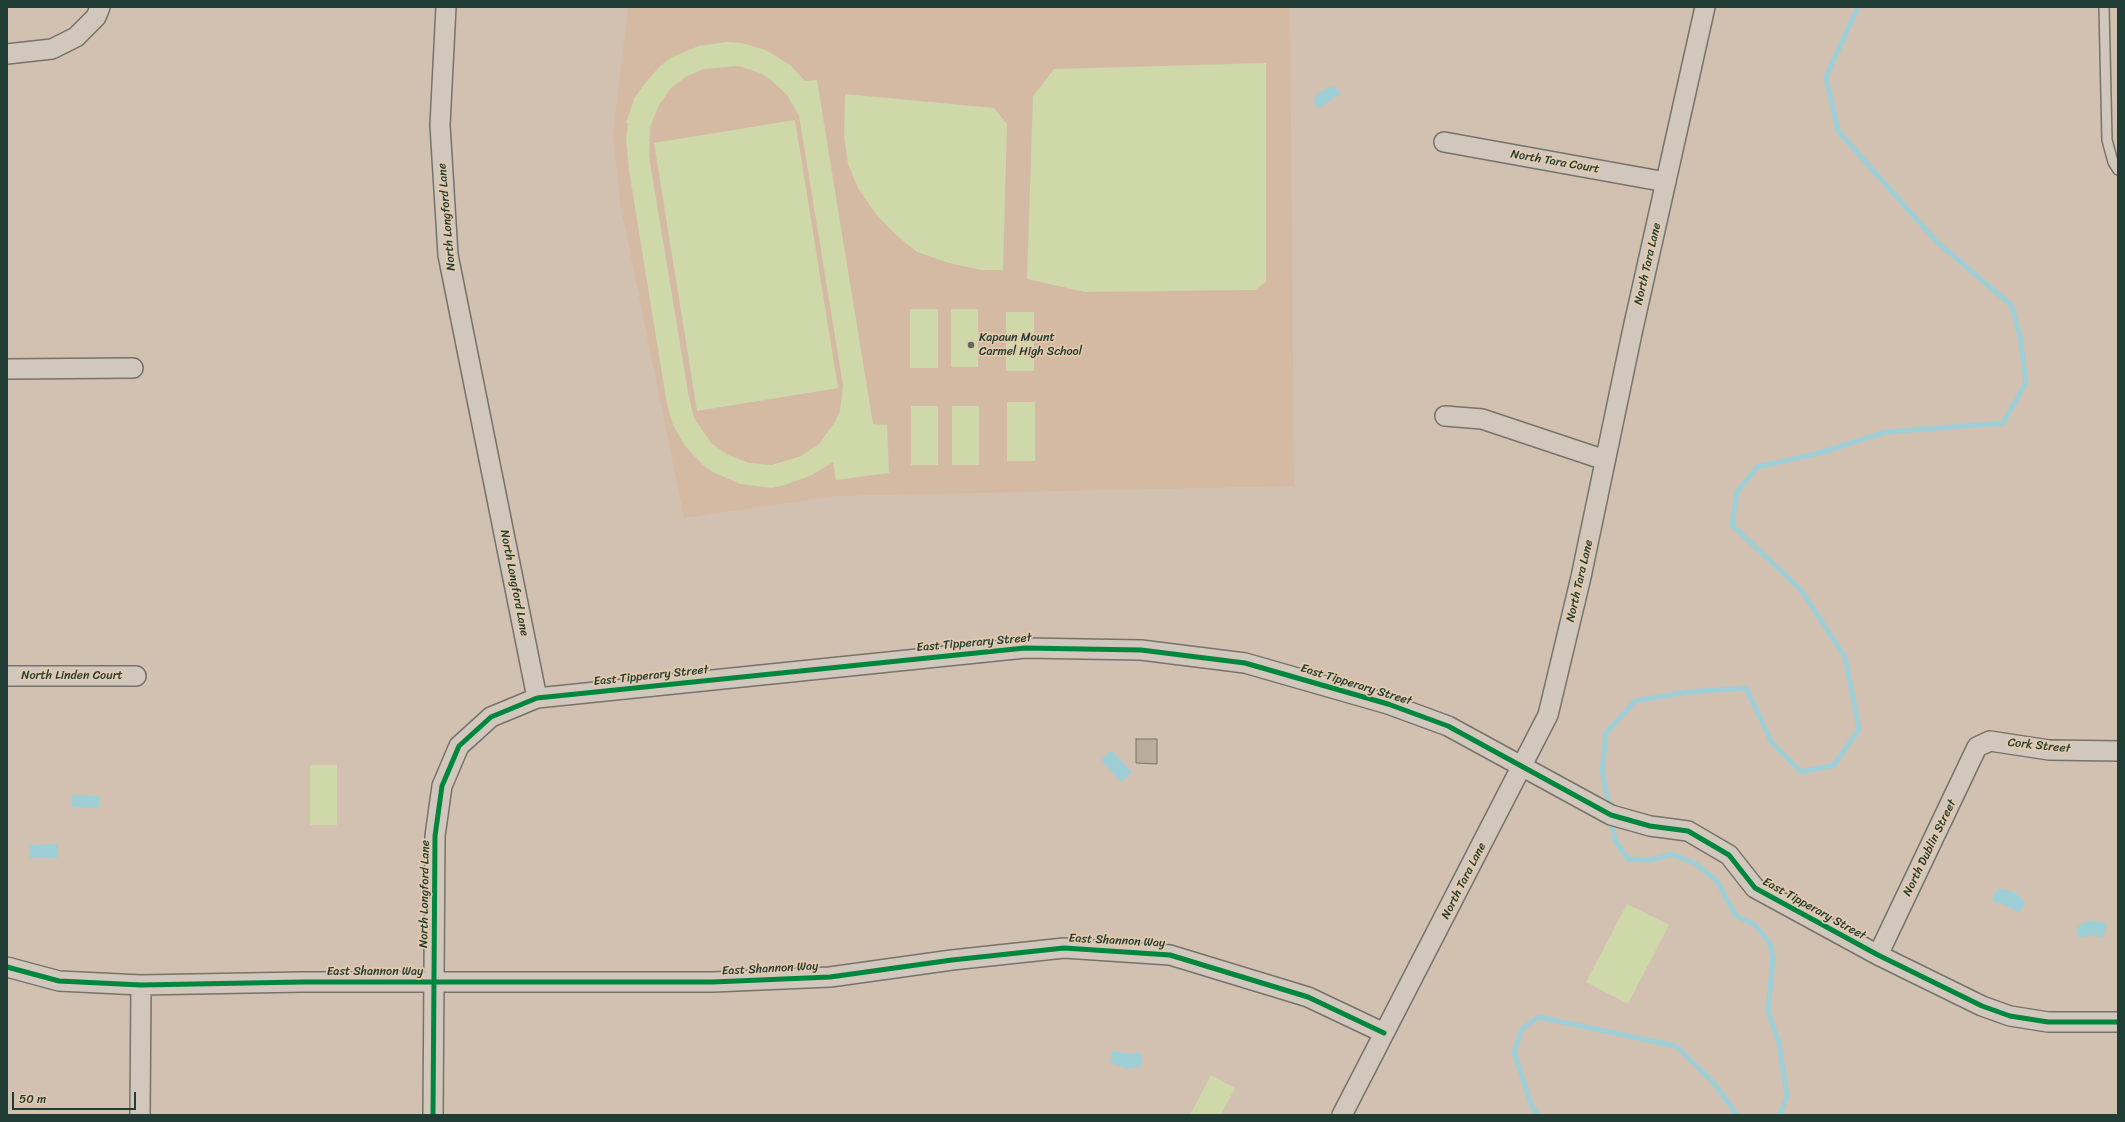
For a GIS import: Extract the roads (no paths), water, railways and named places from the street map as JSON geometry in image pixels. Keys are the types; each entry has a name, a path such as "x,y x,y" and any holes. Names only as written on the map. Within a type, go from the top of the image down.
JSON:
{"street":[{"path":"7,54 52,50 76,37 96,17 100,7"},
{"name":"North Longford Lane","path":"433,1115 435,836 442,786 459,746 491,717 537,698 448,255 440,125 446,7"},
{"name":"North Tara Lane","path":"1342,1115 1548,715 1581,577 1605,460 1705,7"},
{"name":"North Tara Court","path":"1444,142 1666,182"},
{"path":"7,369 133,368"},
{"path":"1445,416 1482,419 1605,460"},
{"name":"East Tipperary Street","path":"537,698 1025,648 1141,650 1245,663 1388,704 1448,726 1611,815 1650,826 1688,831 1728,855 1755,888 1878,955 1982,1006 2010,1016 2048,1022 2118,1022"},
{"name":"North Linden Court","path":"7,676 136,676"},
{"name":"Cork Street","path":"1984,744 1990,741 2006,742 2049,750 2118,751"},
{"name":"North Dublin Street","path":"1878,955 1978,747 1984,744"},
{"name":"East Shannon Way","path":"7,967 59,981 140,985 434,982 713,982 830,977 952,960 1064,948 1170,955 1308,997 1384,1033"},
{"path":"140,985 140,1115"}],"lane":[{"path":"2104,7 2107,140 2113,162 2118,170"}],"water":[{"path":"1333,86 1340,92 1340,96 1336,96 1320,108 1316,106 1314,100 1318,94"},
{"path":"1111,750 1132,772 1121,782 1101,760"},
{"path":"72,795 100,796 99,808 72,807"},
{"path":"58,844 58,858 29,858 29,845"},
{"path":"1998,888 2014,892 2025,902 2020,913 2000,903 1997,904 1994,902 1992,899"},
{"path":"2087,921 2097,921 2107,924 2103,938 2092,935 2082,938 2078,935 2076,930 2078,926"},
{"path":"1112,1051 1134,1054 1137,1052 1142,1054 1141,1067 1126,1069 1110,1062"}],"waterway":[{"path":"1610,810 1602,772 1606,733 1635,701 1687,692 1746,688 1772,743 1801,772 1834,765 1859,729 1845,657 1801,590 1732,525 1737,492 1757,467 1819,453 1886,432 2003,423 2026,383 2020,336 2011,305 1937,242 1838,131 1826,77 1858,7"},
{"path":"1611,819 1615,840 1628,859 1651,860 1671,854 1696,864 1717,881 1736,916 1755,925 1770,943 1773,959 1768,1011 1779,1043 1787,1096 1780,1115"},
{"path":"1539,1115 1532,1107 1514,1052 1522,1029 1538,1017 1676,1046 1714,1083 1737,1115"}],"place":[{"name":"Kapaun Mount Carmel High School","path":"971,345"}]}
